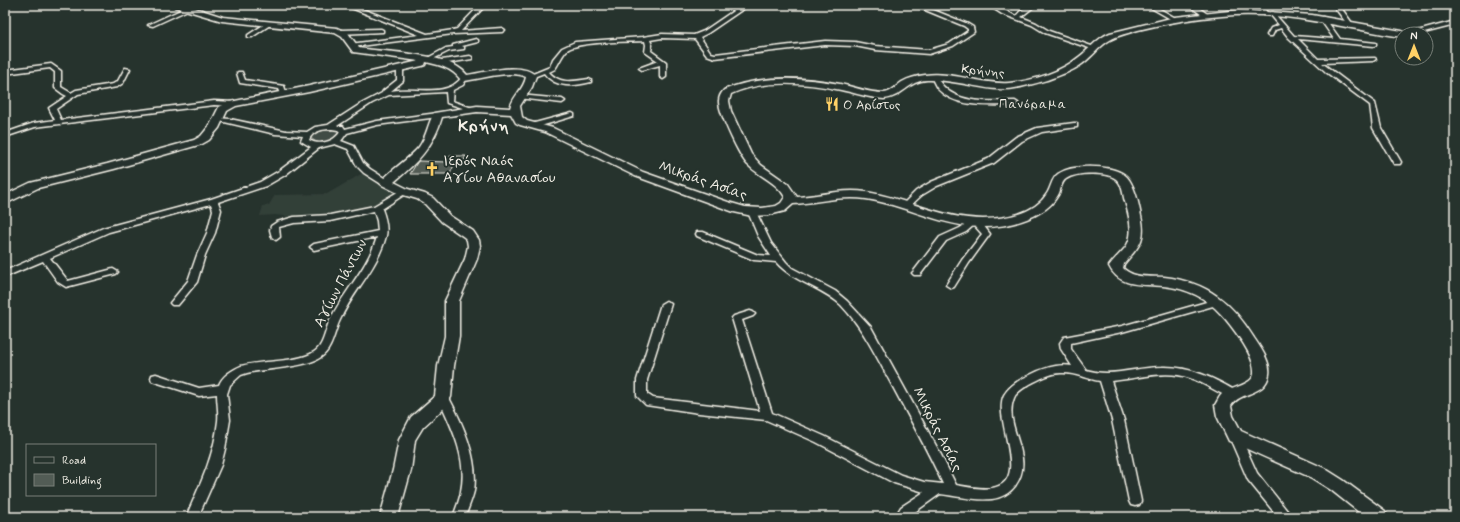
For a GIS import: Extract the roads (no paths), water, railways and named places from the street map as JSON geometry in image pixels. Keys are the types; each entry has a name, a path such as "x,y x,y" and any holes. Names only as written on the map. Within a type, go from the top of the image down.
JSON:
{"street":[{"path":"178,5 222,19 266,25 340,32 379,29"},
{"path":"347,5 426,35"},
{"path":"444,34 461,29 468,23 474,13 483,5"},
{"path":"464,78 514,72 524,73 531,76 546,72 553,68 556,59 564,49 573,44 647,39 666,36 696,36 706,32 746,5"},
{"path":"696,36 709,54 715,56 825,42 855,44 871,48 925,52 951,45 971,32 971,28 966,25 916,5"},
{"path":"991,5 1004,13 1034,24 1047,32 1094,48"},
{"path":"1017,18 1022,12 1033,5"},
{"path":"1149,5 1176,20"},
{"path":"1191,5 1207,16"},
{"path":"1259,5 1328,71 1352,87 1373,104 1377,128 1397,162"},
{"path":"1336,5 1349,23"},
{"path":"151,25 189,8"},
{"name":"Κρήνης","path":"790,201 790,195 786,189 752,164 741,149 725,110 724,99 727,92 733,88 795,82 825,84 876,95 889,95 894,94 906,83 922,78 934,77 998,87 1020,84 1036,80 1075,65 1109,37 1176,20 1234,12 1323,19 1394,32"},
{"path":"1323,19 1338,41"},
{"path":"1434,28 1455,23"},
{"path":"250,36 266,25"},
{"path":"1270,35 1273,29 1282,26"},
{"path":"352,45 426,35 502,30"},
{"path":"330,127 346,115 386,94 450,89 462,84 464,78 464,75 458,70 434,61 358,50 354,48 345,35 340,32"},
{"path":"1291,37 1374,44"},
{"path":"647,39 649,45 648,52 663,62"},
{"path":"434,61 448,49 476,41"},
{"path":"448,49 462,48"},
{"path":"5,135 31,126 59,122 214,103 234,104 284,95 434,61 470,58"},
{"path":"1318,61 1373,58"},
{"path":"642,68 663,62"},
{"path":"663,62 663,77"},
{"path":"5,72 50,66 58,71 58,88 64,93 71,95"},
{"path":"386,94 384,93 386,90 396,85 402,78 400,68"},
{"path":"59,122 52,108 76,92 115,86 120,82 126,69"},
{"path":"546,72 551,80 558,82 568,84 589,81"},
{"path":"240,73 242,82 282,87 284,95"},
{"path":"308,134 305,138 306,142 318,145 336,141 343,135 344,132 372,124 475,110 515,111 515,105 531,82 531,76"},
{"path":"934,77 937,86 949,96 959,99 985,102 988,97 1013,100"},
{"path":"450,89 450,103 475,110"},
{"path":"520,97 562,101"},
{"path":"5,200 34,185 110,167 198,142 205,138 223,109 234,104"},
{"name":"Μικράς Ασίας","path":"515,111 519,121 551,131 624,168 714,201 752,212 757,226 778,259 788,270 827,290 837,297 867,329 936,456 952,490 924,487 898,479 820,440 767,416 650,402 642,396 642,380 666,304"},
{"path":"386,183 423,149 432,132 438,114"},
{"path":"534,126 572,115"},
{"path":"218,119 244,123 285,134 308,134 318,129 330,127 338,128 344,132"},
{"path":"906,205 919,193 934,184 991,161 1019,139 1040,130 1074,125"},
{"path":"336,141 351,148 360,164 367,171 404,192 421,196 429,201 446,219 469,234 474,243 471,259 452,301 452,336 446,366 443,397 438,404 417,422 407,440 402,470 389,517"},
{"path":"5,274 114,227 214,201 252,189 269,181 294,165 318,145"},
{"path":"752,212 780,208 786,206 790,201 859,195 906,205 952,219 975,223 1009,220 1036,210 1049,200 1058,180 1063,175 1092,170 1113,172 1122,178 1124,182 1134,207 1136,222 1135,242 1128,254 1116,266 1118,271 1128,278 1167,282 1187,286 1201,291 1217,302 1239,327 1262,366 1261,374 1253,386 1226,400 1223,404 1223,410 1252,476 1286,517"},
{"path":"276,238 274,230 275,226 280,224 294,220 330,218 377,208 404,192"},
{"path":"176,303 192,282 201,255 211,233 216,210 214,201"},
{"name":"Αγίων Πάντων","path":"222,389 230,377 245,369 310,358 318,354 323,347 343,304 371,262 382,233 382,223 377,208"},
{"path":"917,273 943,238 963,230 975,223"},
{"path":"951,285 965,262 986,234 975,223"},
{"path":"314,247 382,233"},
{"path":"700,234 758,258 778,259"},
{"path":"44,256 60,280 66,284 113,272"},
{"path":"1082,373 1066,349 1064,343 1068,340 1122,329 1217,302"},
{"path":"750,314 737,318 767,416"},
{"path":"952,490 988,494 1000,492 1012,482 1017,464 1006,408 1009,396 1017,386 1053,370 1063,369 1104,377 1176,371 1196,376 1234,395"},
{"path":"1104,377 1118,420 1135,501"},
{"path":"156,378 199,392 222,389 224,420 219,449 215,466 192,517"},
{"path":"443,397 461,435 468,471 468,488 459,517"},
{"path":"1235,436 1318,473 1379,517"},
{"path":"901,517 905,510 938,489"}],"place":[{"name":"Ο Αρίστος","path":"832,104"},
{"name":"Ιερός Ναός Αγίου Αθανασίου","path":"432,169"}],"district":[{"name":"Πανόραμα","path":"1033,103"},
{"name":"Κρήνη","path":"484,125"}]}
